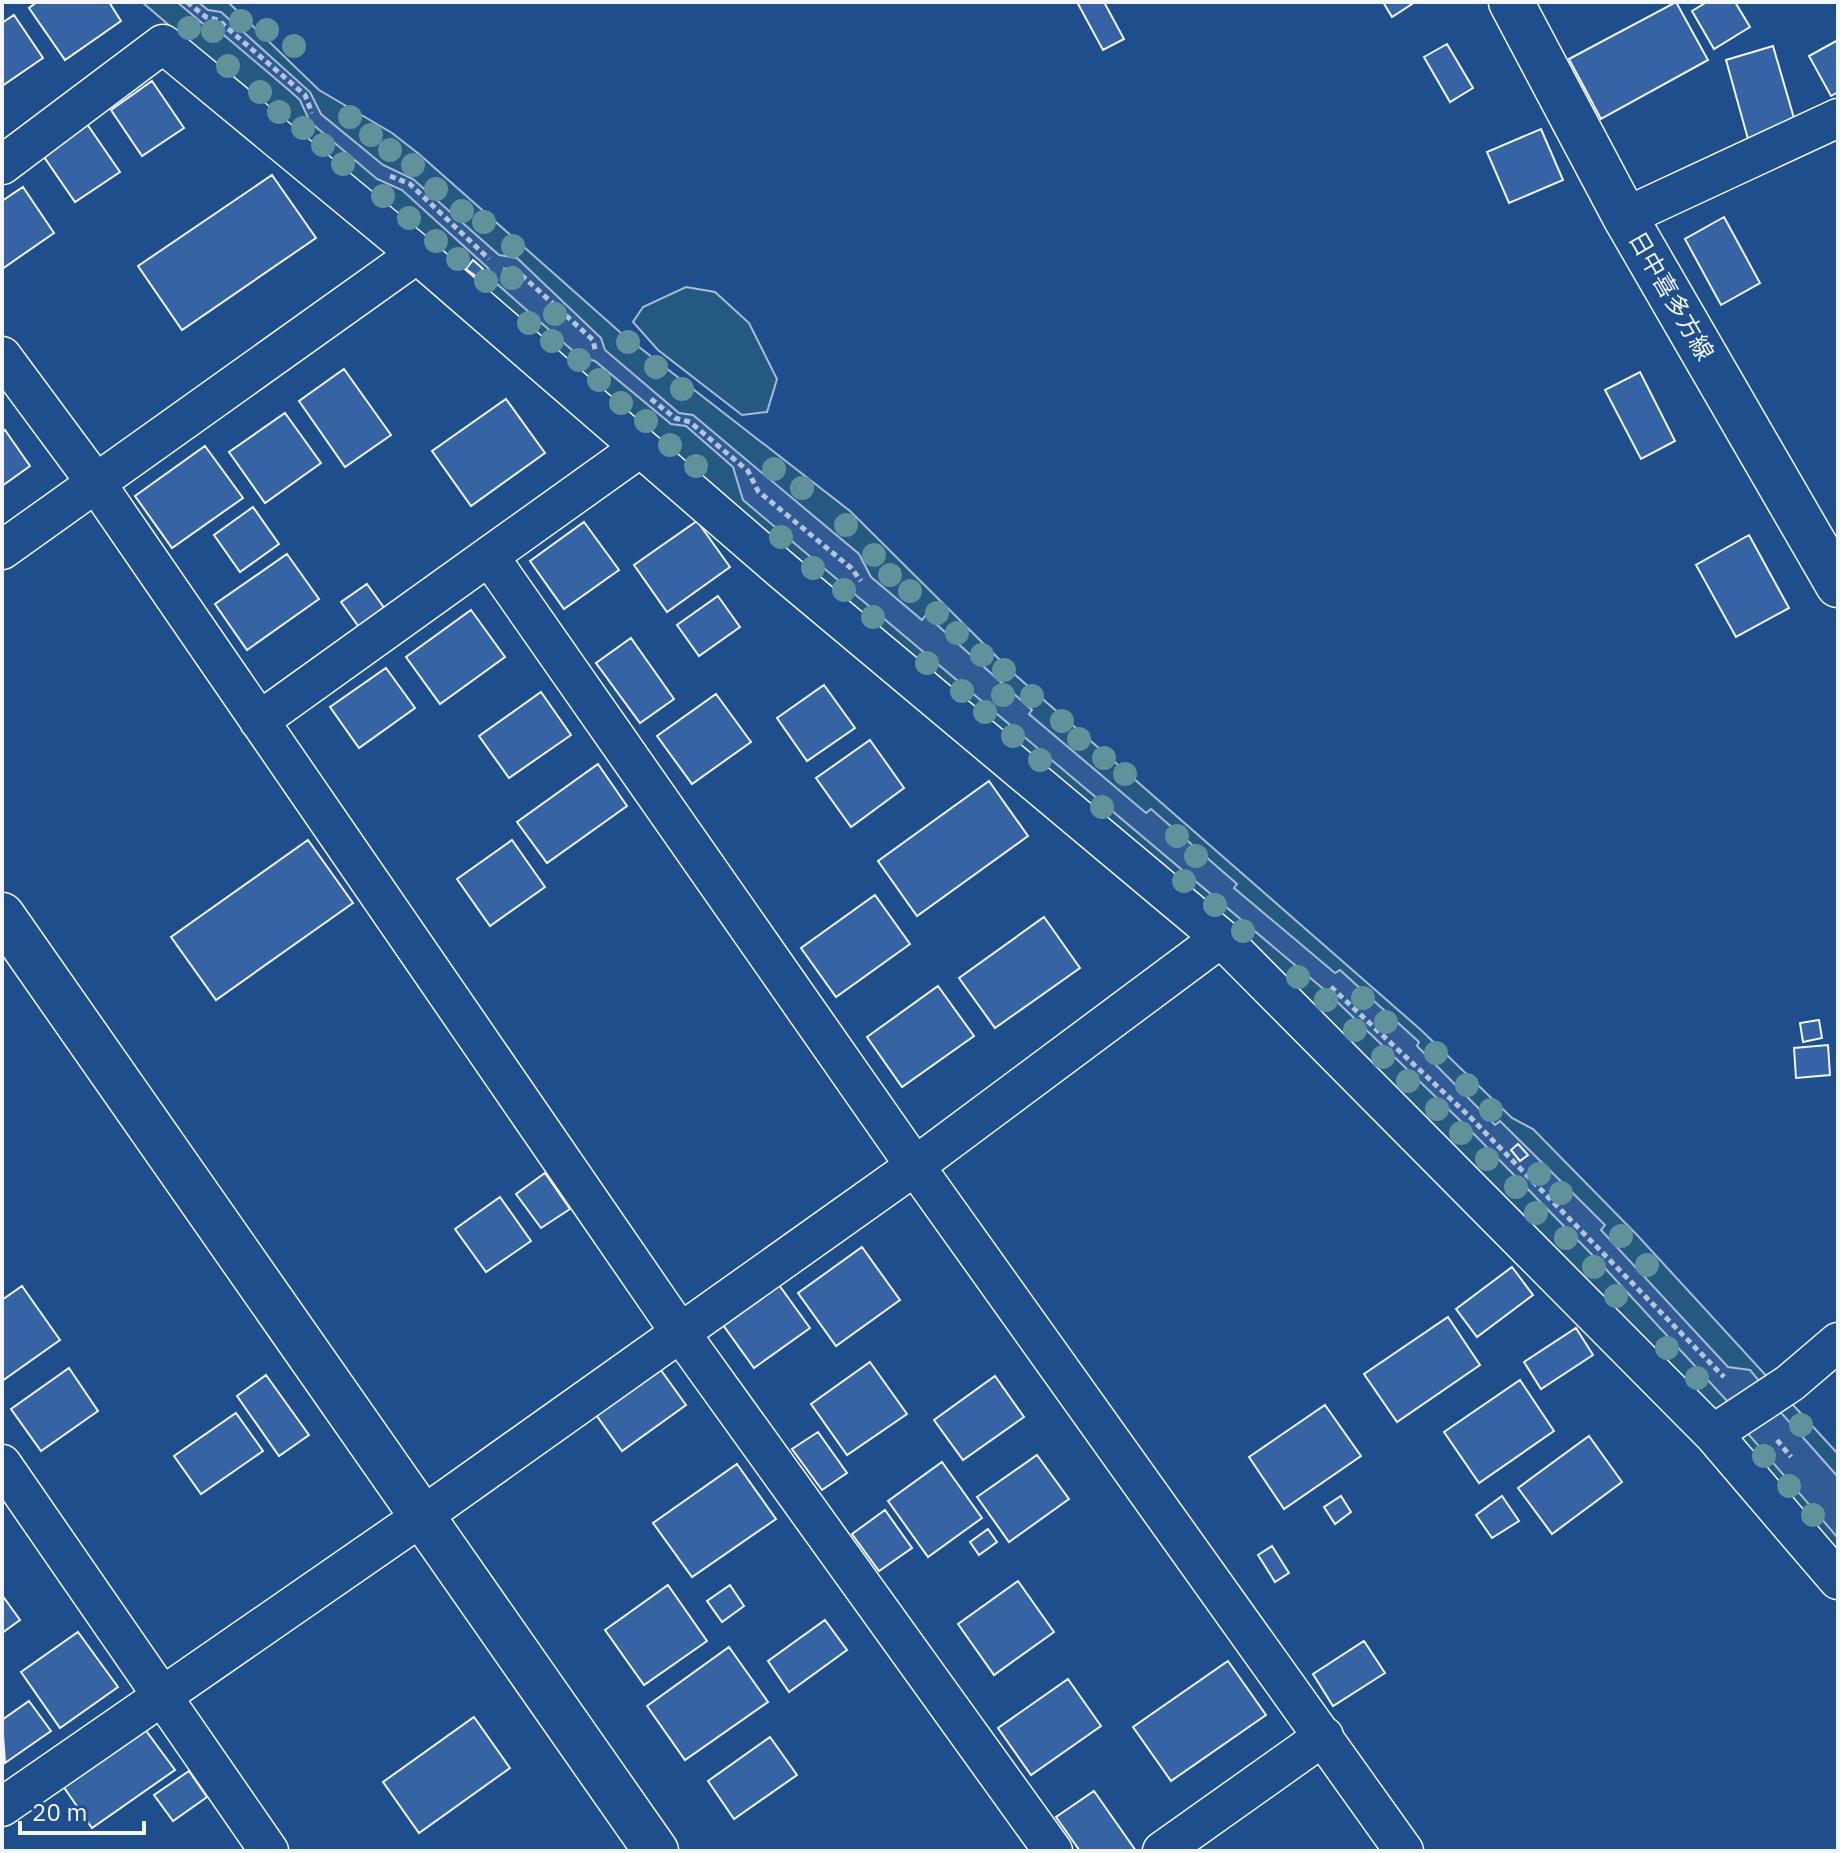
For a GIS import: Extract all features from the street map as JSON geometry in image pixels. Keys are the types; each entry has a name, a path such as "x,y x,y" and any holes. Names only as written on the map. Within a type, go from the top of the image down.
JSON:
{"street":[{"name":"日中喜多方線","path":"1511,2 1625,217 1837,583"},
{"path":"2,165 163,44 417,254 640,448 1221,938 1713,1434 1838,1580"},
{"path":"1625,217 1838,118"},
{"path":"2,550 417,254"},
{"path":"2,356 96,483 679,1331 1053,1851"},
{"path":"259,721 640,448"},
{"path":"489,556 915,1166 1404,1851"},
{"path":"2,915 656,1851"},
{"path":"2,1807 161,1694 421,1517 915,1166 1221,938"},
{"path":"1713,1434 1790,1383 1838,1342"},
{"path":"2,1464 269,1851"},
{"path":"1162,1851 1324,1736"}],"path":[{"path":"503,270 517,271 593,340 596,353"}],"shaded area":[{"path":"142,2 228,2 319,90 392,133 419,154 621,333 850,511 1013,673 1421,1030 1512,1118 1533,1129 1638,1236 1838,1454 1838,1563 1296,994"},
{"path":"177,2 198,2 208,10 221,12 310,92 321,114 383,165 413,179 499,255 517,258 601,338 605,350 679,413 693,415 859,554 871,577 922,620 926,615 1032,710 1029,714 1146,813 1151,809 1237,884 1234,888 1335,973 1340,970 1419,1042 1417,1046 1495,1125 1500,1121 1605,1225 1601,1230 1728,1367 1750,1370 1760,1382 1728,1402 1603,1266 1471,1131 1327,992 743,500 733,467 686,426 671,424 595,361 580,357 496,283 488,268 402,190 377,179 310,122 300,100 290,91 212,25 208,28"},
{"path":"686,287 715,292 749,323 777,379 767,412 742,415 658,350 633,322 643,307"},
{"path":"1776,1407 1838,1477 1838,1538 1744,1429"}],"building":[{"path":"37,2 109,2 121,21 65,60 29,8"},
{"path":"1077,2 1104,2 1124,39 1103,50"},
{"path":"1383,2 1415,2 1392,17"},
{"path":"1676,2 1708,60 1601,119 1569,59"},
{"path":"1707,2 1735,2 1750,27 1714,49 1692,11"},
{"path":"14,15 43,58 2,86 2,23"},
{"path":"1838,40 1838,92 1831,96 1809,56"},
{"path":"1447,44 1473,88 1450,102 1424,57"},
{"path":"1773,46 1796,125 1748,139 1726,60"},
{"path":"152,81 184,128 142,156 111,110"},
{"path":"87,124 120,172 75,202 42,154"},
{"path":"1541,129 1563,180 1509,203 1487,152"},
{"path":"272,175 316,238 182,330 138,266"},
{"path":"23,187 54,233 2,269 2,201"},
{"path":"1724,217 1760,283 1721,305 1685,239"},
{"path":"473,260 483,269 477,277 466,269"},
{"path":"344,369 391,435 345,467 299,401"},
{"path":"1640,372 1675,441 1641,459 1605,390"},
{"path":"506,399 545,453 471,506 432,451"},
{"path":"285,413 321,463 265,503 229,452"},
{"path":"5,430 30,466 2,486 2,432"},
{"path":"205,446 243,498 172,548 135,496"},
{"path":"253,507 279,544 240,572 214,535"},
{"path":"697,521 730,567 667,612 634,565"},
{"path":"584,522 619,570 564,609 530,561"},
{"path":"1749,535 1789,608 1736,637 1696,565"},
{"path":"287,554 319,599 247,650 215,604"},
{"path":"367,584 385,609 359,627 341,602"},
{"path":"718,596 740,627 699,656 677,625"},
{"path":"471,610 505,657 440,704 406,657"},
{"path":"631,638 674,699 640,723 596,663"},
{"path":"386,668 415,708 359,748 330,707"},
{"path":"824,685 855,728 807,761 777,718"},
{"path":"541,692 571,735 509,778 479,736"},
{"path":"716,694 751,742 692,784 657,736"},
{"path":"870,740 904,788 851,827 816,778"},
{"path":"598,764 627,806 547,863 517,822"},
{"path":"989,781 1028,836 917,916 878,861"},
{"path":"308,840 353,903 216,1000 171,937"},
{"path":"512,840 545,887 490,926 457,879"},
{"path":"875,895 910,944 836,997 801,948"},
{"path":"1044,917 1080,968 995,1028 959,978"},
{"path":"938,986 974,1036 902,1087 867,1037"},
{"path":"1819,1020 1822,1038 1803,1042 1800,1023"},
{"path":"1828,1045 1830,1075 1796,1078 1794,1048"},
{"path":"1518,1144 1528,1155 1520,1161 1511,1150"},
{"path":"545,1173 570,1209 541,1228 516,1194"},
{"path":"500,1197 531,1241 486,1272 455,1229"},
{"path":"862,1247 900,1300 836,1346 798,1293"},
{"path":"1512,1267 1533,1295 1477,1337 1456,1309"},
{"path":"779,1285 810,1328 754,1368 723,1325"},
{"path":"22,1286 60,1340 2,1381 2,1300"},
{"path":"1448,1317 1480,1365 1397,1422 1364,1374"},
{"path":"1576,1328 1593,1355 1541,1389 1524,1362"},
{"path":"870,1362 907,1414 847,1455 811,1404"},
{"path":"658,1366 686,1405 622,1451 594,1412"},
{"path":"69,1368 98,1411 41,1451 11,1409"},
{"path":"266,1375 309,1435 279,1456 237,1396"},
{"path":"995,1376 1024,1417 963,1460 934,1420"},
{"path":"1520,1380 1554,1431 1479,1483 1444,1432"},
{"path":"1325,1405 1361,1456 1284,1509 1249,1457"},
{"path":"236,1413 263,1451 201,1494 174,1456"},
{"path":"818,1432 847,1473 822,1490 792,1449"},
{"path":"1589,1436 1622,1482 1552,1534 1518,1488"},
{"path":"1037,1455 1069,1499 1009,1542 977,1497"},
{"path":"942,1462 982,1518 928,1557 888,1501"},
{"path":"737,1464 776,1519 692,1577 653,1523"},
{"path":"1341,1496 1351,1512 1335,1524 1324,1507"},
{"path":"1502,1496 1519,1521 1492,1538 1476,1515"},
{"path":"885,1510 912,1548 879,1571 852,1534"},
{"path":"988,1529 997,1542 979,1555 970,1542"},
{"path":"1272,1546 1289,1573 1275,1582 1258,1555"},
{"path":"1018,1581 1054,1632 994,1675 958,1624"},
{"path":"668,1585 707,1641 644,1685 605,1630"},
{"path":"730,1585 744,1606 722,1622 707,1601"},
{"path":"2,1595 20,1620 2,1633"},
{"path":"825,1620 847,1650 789,1692 768,1661"},
{"path":"78,1632 118,1687 60,1728 21,1672"},
{"path":"1364,1641 1385,1673 1333,1706 1313,1674"},
{"path":"729,1647 768,1702 685,1760 647,1706"},
{"path":"1228,1661 1266,1715 1171,1781 1133,1727"},
{"path":"1068,1679 1101,1726 1031,1775 998,1728"},
{"path":"29,1701 51,1731 5,1763 2,1720"},
{"path":"474,1717 510,1768 419,1833 383,1782"},
{"path":"144,1728 175,1770 92,1828 63,1786"},
{"path":"770,1737 797,1775 734,1819 708,1781"},
{"path":"189,1771 207,1797 173,1821 154,1795"},
{"path":"1094,1791 1136,1851 1080,1851 1056,1817"}]}
